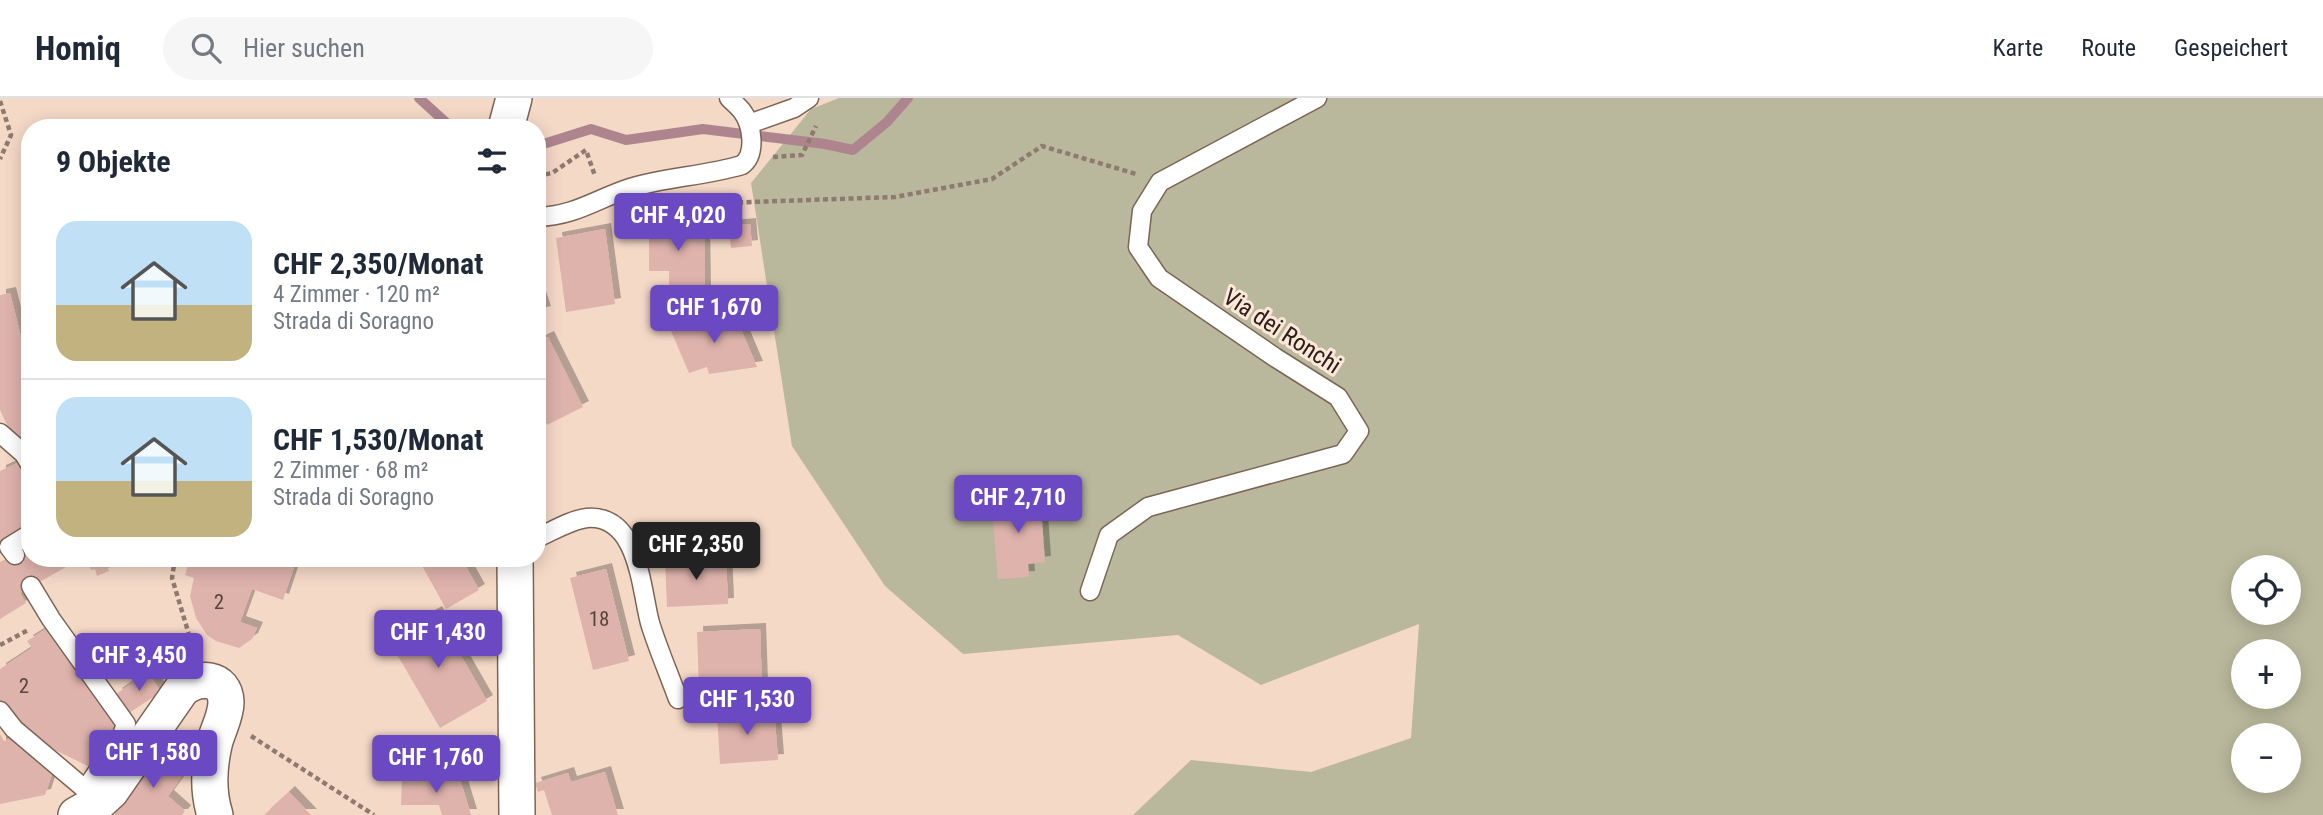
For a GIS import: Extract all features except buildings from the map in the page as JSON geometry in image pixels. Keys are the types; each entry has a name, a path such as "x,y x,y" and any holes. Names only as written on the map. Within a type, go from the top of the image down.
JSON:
{"street":[{"path":"515,567 517,815"},
{"path":"85,807 123,776 182,689 197,680 209,680 221,687 225,693 225,709 214,744 210,780 211,804 215,815"}],"lane":[{"path":"546,216 566,214 630,188 742,165 749,159 749,124 743,111 729,98"},
{"path":"749,124 794,108 808,98"},
{"path":"1160,182 1317,98"},
{"name":"Via dei Ronchi","path":"1090,592 1109,535 1148,507 1343,454 1359,430 1338,397 1159,278 1138,247 1142,211 1160,182"},
{"path":"0,433 21,451"},
{"path":"546,534 587,518 600,519 623,535 638,562 650,623 678,699"},
{"path":"15,555 9,547 21,540"},
{"path":"0,711 85,807 126,724 31,586"}],"path":[{"path":"0,159 11,135 1,102"},
{"path":"802,155 819,121"},
{"path":"674,178 722,202 894,197 992,179 1042,146 1160,182"},
{"path":"546,174 586,150"},
{"path":"174,567 172,578 193,649 197,680"},
{"path":"225,709 238,729 374,815"}],"shaded area":[{"path":"839,98 2323,98 2323,815 1133,815 1191,760 1311,772 1411,738 1419,624 1261,685 1178,635 963,654 885,586 792,446 751,183 811,109"}],"waterway":[{"path":"419,98 442,119"},
{"path":"546,143 591,129 626,140 703,129 853,150 887,122 908,98"}]}
